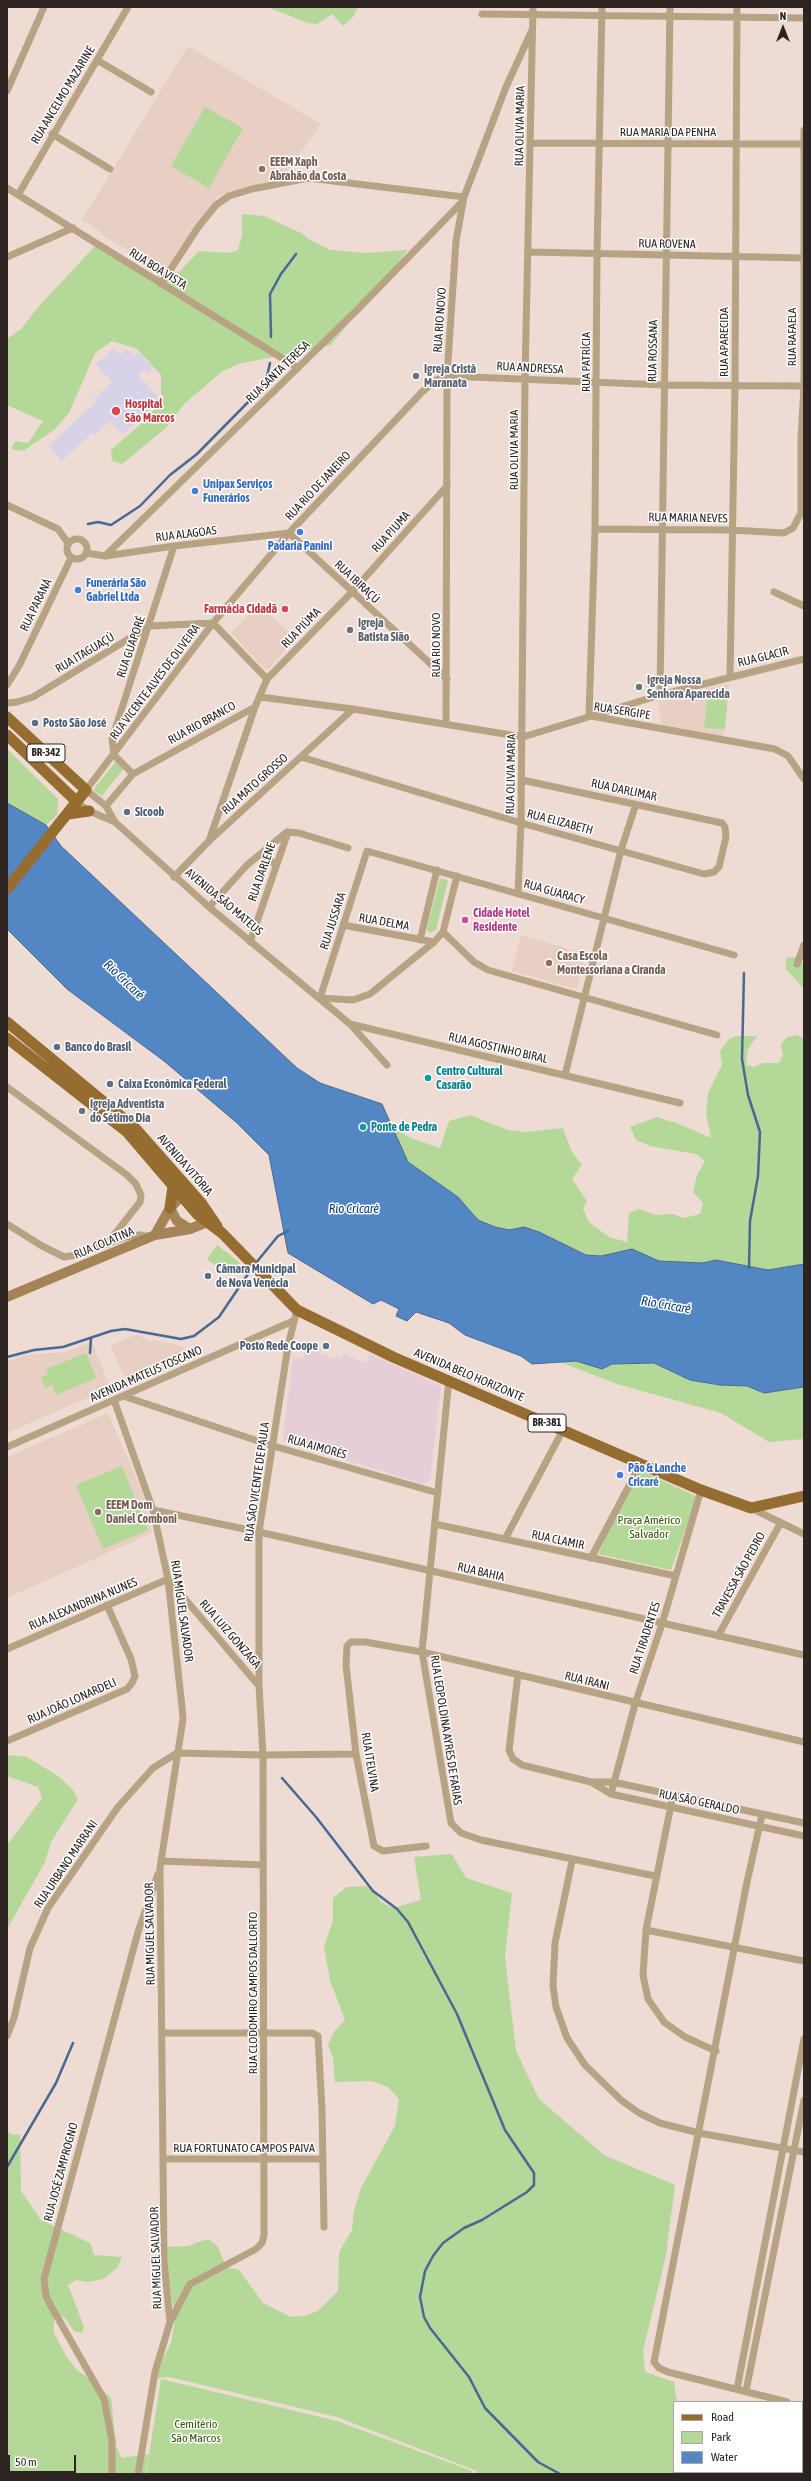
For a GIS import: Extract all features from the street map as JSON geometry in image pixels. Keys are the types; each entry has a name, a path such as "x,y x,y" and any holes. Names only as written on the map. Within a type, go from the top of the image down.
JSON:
{"main road":[{"name":"AVENIDA SÃO MATEUS","path":"7,716 86,790"},
{"name":"BR-342","path":"7,736 63,787"},
{"path":"63,787 77,802"},
{"path":"63,787 65,818"},
{"path":"7,889 86,790"},
{"path":"65,818 89,811"},
{"name":"AVENIDA VITÓRIA","path":"7,1022 134,1127 184,1192 209,1221"},
{"name":"AVENIDA VITÓRIA","path":"7,1038 127,1132 172,1186 184,1192"},
{"path":"172,1186 170,1208 177,1221 190,1229"},
{"name":"AVENIDA VITÓRIA","path":"153,1236 170,1208 184,1192"},
{"name":"RUA COLATINA","path":"7,1297 153,1236 190,1229 209,1221"},
{"name":"AVENIDA BELO HORIZONTE","path":"209,1221 297,1310 385,1354 449,1380 701,1490 750,1508"},
{"path":"750,1508 804,1496"}],"street":[{"path":"7,91 44,7"},
{"name":"RUA ANCELMO MAZARINE","path":"18,195 52,134 98,60 128,7"},
{"name":"RUA APARECIDA","path":"730,677 731,530 735,385 735,143 737,7"},
{"path":"482,14 533,10 602,10 670,11 737,16 804,18"},
{"name":"RUA OLIVIA MARIA","path":"518,893 523,737 525,378 529,252 533,10"},
{"name":"RUA PATRÍCIA","path":"589,716 598,383 597,254 602,10"},
{"name":"RUA ROSSANA","path":"660,695 663,385 670,11"},
{"name":"RUA RIO NOVO","path":"446,724 447,376 456,241 464,199 506,87 533,28"},
{"path":"98,60 152,92"},
{"name":"RUA RAFAELA","path":"780,532 791,530 802,514 804,386 804,130"},
{"path":"52,134 110,169"},
{"name":"RUA MARIA DA PENHA","path":"531,144 804,144"},
{"path":"161,284 199,226 216,205 229,196 252,189 308,178 464,199"},
{"name":"RUA BOA VISTA","path":"7,188 298,368"},
{"name":"RUA SANTA TERESA","path":"105,556 298,368 464,199"},
{"path":"7,257 72,228"},
{"name":"RUA ROVENA","path":"529,252 803,258"},
{"name":"RUA ANDRESSA","path":"447,376 525,378 598,383 663,385 804,386"},
{"name":"RUA RIO DE JANEIRO","path":"213,623 289,533 429,385 447,376"},
{"name":"RUA PIUMA","path":"351,593 447,486"},
{"path":"7,505 58,530 68,543"},
{"name":"RUA MARIA NEVES","path":"595,529 731,530 780,532"},
{"name":"RUA ALAGOAS","path":"86,553 105,556 174,546 289,533"},
{"name":"RUA IBIRAÇÚ","path":"289,533 351,593 447,679"},
{"path":"73,539 83,540 87,546 86,553 82,558 71,558 66,550 68,543 73,539"},
{"name":"RUA GUAPORÉ","path":"114,755 112,748 113,734 150,626 174,546"},
{"name":"RUA PARANÁ","path":"8,684 71,558"},
{"path":"774,592 804,606"},
{"name":"RUA PIÚMA","path":"267,679 351,593"},
{"path":"213,623 267,679"},
{"name":"RUA ITAGUAÇÚ","path":"7,703 17,702 33,697 150,626 213,623"},
{"name":"RUA VICENTE ALVES DE OLIVEIRA","path":"86,790 213,623"},
{"name":"RUA GLACIR","path":"589,716 660,695 804,659"},
{"name":"RUA RIO BRANCO","path":"133,774 255,707 267,679"},
{"name":"RUA SERGIPE","path":"260,697 352,709 523,737 589,716 775,749 788,756 804,777"},
{"path":"210,841 255,707"},
{"name":"RUA MATO GROSSO","path":"174,877 210,841 352,709"},
{"path":"106,806 133,774 114,755"},
{"name":"RUA ELIZABETH","path":"301,757 521,823 704,874 714,872 719,867"},
{"name":"RUA DARLIMAR","path":"522,780 722,823 725,827 726,836 719,867"},
{"name":"AVENIDA SÃO MATEUS","path":"86,790 106,806 114,822"},
{"name":"AVENIDA SÃO MATEUS","path":"77,802 89,811 114,822 209,907 320,998"},
{"path":"565,1075 621,850 636,804"},
{"path":"209,907 247,865 288,832 299,833 348,848"},
{"name":"RUA DARLENE","path":"250,942 288,832"},
{"name":"RUA GUARACY","path":"367,851 734,955"},
{"name":"RUA JUSSARA","path":"320,998 367,851"},
{"path":"261,854 276,865"},
{"path":"420,940 437,870"},
{"path":"320,998 353,1000 370,994 434,942 443,932 457,876"},
{"name":"RUA DELMA","path":"343,926 434,942"},
{"path":"443,932 479,966 717,1035"},
{"path":"797,964 804,945"},
{"name":"RUA AGOSTINHO BIRAL","path":"320,998 350,1024 680,1103"},
{"path":"350,1024 387,1065"},
{"path":"7,1087 127,1175 136,1184 141,1195 140,1202 107,1244"},
{"path":"7,1224 42,1246 64,1257 72,1256 135,1235 153,1236"},
{"name":"RUA SÃO VICENTE DE PAULA","path":"263,1755 259,1686 259,1532 293,1321 297,1310"},
{"name":"AVENIDA MATEUS TOSCANO","path":"7,1447 293,1321"},
{"name":"RUA LEOPOLDINA AYRES DE FARIAS","path":"449,1380 422,1652 451,1823 460,1833 475,1838 572,1861 655,1876"},
{"name":"RUA AIMORÉS","path":"123,1396 273,1446 438,1493"},
{"name":"RUA MIGUEL SALVADOR","path":"114,1400 153,1510 168,1579 182,1691 182,1719 161,1865 164,2261 170,2322 155,2372 138,2474"},
{"path":"505,1539 563,1430"},
{"path":"591,1558 641,1463"},
{"name":"RUA TIRADENTES","path":"611,1794 613,1782 636,1704 662,1624 701,1490"},
{"path":"750,1508 780,1524 804,1534"},
{"name":"RUA BAHIA","path":"153,1510 259,1532 804,1655"},
{"name":"RUA CLAMIR","path":"435,1524 676,1576"},
{"name":"TRAVESSA SÃO PEDRO","path":"718,1636 780,1524"},
{"name":"RUA ALEXANDRINA NUNES","path":"7,1649 168,1579"},
{"name":"RUA LUIZ GONZAGA","path":"168,1579 259,1686"},
{"name":"RUA JOÃO LONARDELI","path":"7,1741 127,1688 132,1683 135,1676 131,1659 107,1605"},
{"name":"RUA ITELVINA","path":"365,1642 350,1642 347,1653 356,1754 374,1846 383,1851 426,1846"},
{"name":"RUA IRANI","path":"365,1642 422,1652 518,1674 636,1704 804,1742"},
{"name":"RUA SÃO GERALDO","path":"518,1674 509,1750 513,1759 522,1765 591,1782 613,1782 804,1823"},
{"path":"177,1753 263,1755 356,1754"},
{"name":"RUA URBANO MARRANI","path":"7,2036 14,2018 30,1948 40,1923 57,1892 140,1780 161,1762 177,1753"},
{"name":"RUA CLODOMIRO CAMPOS DALLORTO","path":"170,2322 190,2284 256,2249 262,2243 264,2230 265,2159 263,1755"},
{"name":"RUA SÃO GERALDO","path":"591,1782 611,1794 804,1836"},
{"path":"673,1795 655,1876 646,1930 643,1976 648,1999 664,2022 685,2037 716,2051"},
{"path":"762,1815 734,1947 716,2051 654,2362 659,2368 668,2372 783,2401"},
{"path":"572,1861 555,1943 553,1968 556,2007 567,2038 585,2065 621,2100 639,2113 660,2123 699,2133 804,2152"},
{"path":"161,1865 263,1865"},
{"name":"RUA JOSÉ ZAMPROGNO","path":"112,2474 112,2441 104,2399 46,2296 44,2279 136,1940 161,1865"},
{"path":"646,1930 804,1961"},
{"path":"162,2033 264,2034"},
{"name":"RUA FORTUNATO CAMPOS PAIVA","path":"264,2034 312,2033 318,2036 320,2041 324,2227"},
{"path":"736,2389 804,2039"},
{"path":"746,2391 796,2150 804,2100"},
{"name":"RUA FORTUNATO CAMPOS PAIVA","path":"164,2159 323,2159"}],"shaded area":[{"path":"188,46 321,124 284,176 217,197 165,271 100,234 101,232 82,220"},
{"name":"Hospital São Marcos","path":"114,348 120,355 127,349 134,356 138,352 153,368 147,373 144,370 138,375 160,399 123,434 110,421 95,435 92,433 62,461 48,446 96,402 94,399 112,382 96,364"},
{"path":"259,604 296,639 267,671 231,633"},
{"path":"729,683 724,736 662,725 658,701"},
{"name":"Casa Escola Montessoriana a Ciranda","path":"521,935 586,954 577,989 512,971"},
{"path":"139,1334 149,1342 154,1340 183,1346 187,1355 126,1381 111,1345"},
{"path":"92,1342 110,1388 7,1433 7,1362 25,1355 65,1352"},
{"path":"307,1348 335,1359 336,1356 341,1358 343,1353 364,1363 369,1354 439,1385 441,1388 430,1480 423,1484 285,1441 283,1436 293,1358 302,1358"},
{"name":"EEEM Dom Daniel Comboni","path":"108,1413 142,1491 152,1533 7,1598 7,1457"}],"green space":[{"path":"267,7 358,7 353,17 343,26 332,14 317,24 308,23"},
{"path":"205,107 243,128 209,188 171,166"},
{"path":"242,214 264,216 301,233 312,241 330,250 366,253 408,250 331,345 238,364 223,371 185,403 166,428 122,464 112,461 111,450 143,422 164,398 161,393 161,375 137,349 112,341 95,353 69,413 54,430 23,451 11,449 15,441 28,443 43,421 7,405 7,339 21,329 39,306 98,243 153,276 177,274 199,251 229,253 238,250 242,235"},
{"path":"708,694 728,696 725,729 704,728"},
{"path":"7,749 58,799 57,815 46,825 7,803"},
{"path":"117,760 125,767 102,796 93,790"},
{"path":"440,878 448,880 436,930 429,933 427,928"},
{"path":"797,957 804,964 804,989 786,969 786,958"},
{"path":"797,1035 804,1038 804,1264 768,1270 716,1260 703,1263 659,1261 632,1249 601,1256 586,1255 539,1232 524,1227 509,1230 495,1227 478,1220 458,1197 408,1162 393,1128 413,1139 440,1148 449,1121 470,1115 508,1130 526,1132 563,1128 572,1152 582,1165 572,1179 587,1201 583,1209 589,1222 609,1237 627,1242 629,1213 639,1209 656,1215 673,1214 684,1218 700,1214 703,1203 693,1192 697,1175 705,1161 696,1154 650,1146 636,1140 630,1127 657,1117 679,1124 711,1138 706,1114 708,1093 722,1065 720,1051 729,1039 736,1036 757,1036 748,1049 746,1065 754,1067 763,1063 779,1063 783,1055 781,1045 787,1037"},
{"path":"217,1245 240,1263 230,1276 207,1259"},
{"path":"86,1353 96,1378 56,1395 52,1385 46,1388 41,1377 48,1374 46,1369"},
{"path":"576,1361 602,1369 612,1364 654,1363 690,1380 720,1385 747,1386 755,1390 781,1391 804,1387 804,1439 769,1442 721,1413 617,1384 560,1362"},
{"path":"122,1466 148,1530 103,1549 76,1485"},
{"name":"Praça Américo Salvador","path":"638,1469 697,1497 671,1570 598,1554"},
{"path":"7,1755 27,1757 58,1776 73,1790 78,1799 51,1842 45,1862 7,1929 7,1845 42,1798 38,1787 7,1776"},
{"path":"452,1854 466,1878 512,1893 505,1957 516,2051 539,2099 604,2155 675,2185 666,2255 643,2351 645,2372 674,2382 677,2401 673,2401 673,2473 717,2474 476,2474 477,2471 337,2417 169,2377 158,2378 158,2369 171,2343 175,2320 164,2247 188,2246 208,2239 218,2247 226,2267 239,2270 263,2303 291,2317 304,2316 318,2311 338,2291 339,2252 352,2230 354,2211 361,2188 395,2126 399,2099 388,2087 371,2081 335,2082 333,2058 328,2045 333,2033 345,2020 330,1980 324,1947 333,1920 333,1898 347,1887 370,1886 381,1902 393,1908 421,1900 414,1857"},
{"path":"7,2132 13,2135 20,2134 21,2191 41,2220 90,2243 94,2255 122,2257 117,2268 103,2279 88,2282 76,2280 68,2285 84,2327 82,2333 74,2331 65,2318 54,2312 54,2333 66,2356 78,2371 91,2379 111,2398 116,2446 122,2458 149,2454 145,2474 7,2474"},
{"name":"Cemitério São Marcos","path":"161,2379 337,2421 472,2471 470,2474 146,2474"}],"water":[{"name":"Rio Cricaré","path":"7,803 46,825 61,846 297,1068 320,1083 382,1104 408,1162 458,1197 478,1220 495,1227 509,1230 524,1227 539,1232 586,1255 601,1256 632,1249 659,1261 703,1263 716,1260 768,1270 804,1264 804,1387 764,1393 747,1386 720,1385 690,1380 654,1363 612,1364 602,1369 576,1361 532,1364 521,1356 465,1335 449,1323 416,1312 407,1321 396,1316 399,1309 381,1300 373,1304 288,1253 269,1155 237,1123 164,1061 67,989 7,929"}],"waterway":[{"path":"271,337 270,294 281,274 296,254"},
{"path":"88,524 98,522 111,525 140,506 170,475 197,454 257,393 266,381 270,363"},
{"path":"744,973 742,1059 748,1095 760,1132 758,1176 750,1221 749,1268"},
{"path":"255,1264 278,1236 288,1231"},
{"path":"7,1357 34,1350 63,1347 111,1331 125,1329 181,1339 194,1336 219,1317 252,1268"},
{"path":"90,1353 91,1338"},
{"path":"282,1778 316,1817 373,1891 397,1909 408,1922 457,2014 505,2130 534,2173 534,2185 527,2192 482,2220 464,2228 443,2243 433,2256 425,2271 420,2297 424,2317 430,2328 469,2377 485,2408 538,2462 560,2474"},
{"path":"7,2167 56,2083 73,2043"}],"place":[{"name":"EEEM Xaph Abrahão da Costa","path":"262,169"},
{"name":"Igreja Cristâ Maranata","path":"416,376"},
{"name":"Hospital São Marcos","path":"116,411"},
{"name":"Unipax Serviços Funerários","path":"195,491"},
{"name":"Padaria Panini","path":"300,532"},
{"name":"Funerária São Gabriel Ltda","path":"78,590"},
{"name":"Farmácia Cidadã","path":"285,609"},
{"name":"Igreja Batista Sião","path":"350,630"},
{"name":"Igreja Nossa Senhora Aparecida","path":"639,687"},
{"name":"Posto São José","path":"35,723"},
{"name":"Sicoob","path":"127,812"},
{"name":"Cidade Hotel Residente","path":"465,920"},
{"name":"Casa Escola Montessoriana a Ciranda","path":"549,963"},
{"name":"Banco do Brasil","path":"57,1047"},
{"name":"Centro Cultural Casarão","path":"428,1078"},
{"name":"Caixa Econômica Federal","path":"110,1084"},
{"name":"Igreja Adventista do Sétimo Dia","path":"82,1111"},
{"name":"Ponte de Pedra","path":"363,1127"},
{"name":"Câmara Municipal de Nova Venécia","path":"208,1276"},
{"name":"Posto Rede Coope","path":"326,1346"},
{"name":"Pão & Lanche Cricaré","path":"620,1475"},
{"name":"EEEM Dom Daniel Comboni","path":"98,1512"}]}
